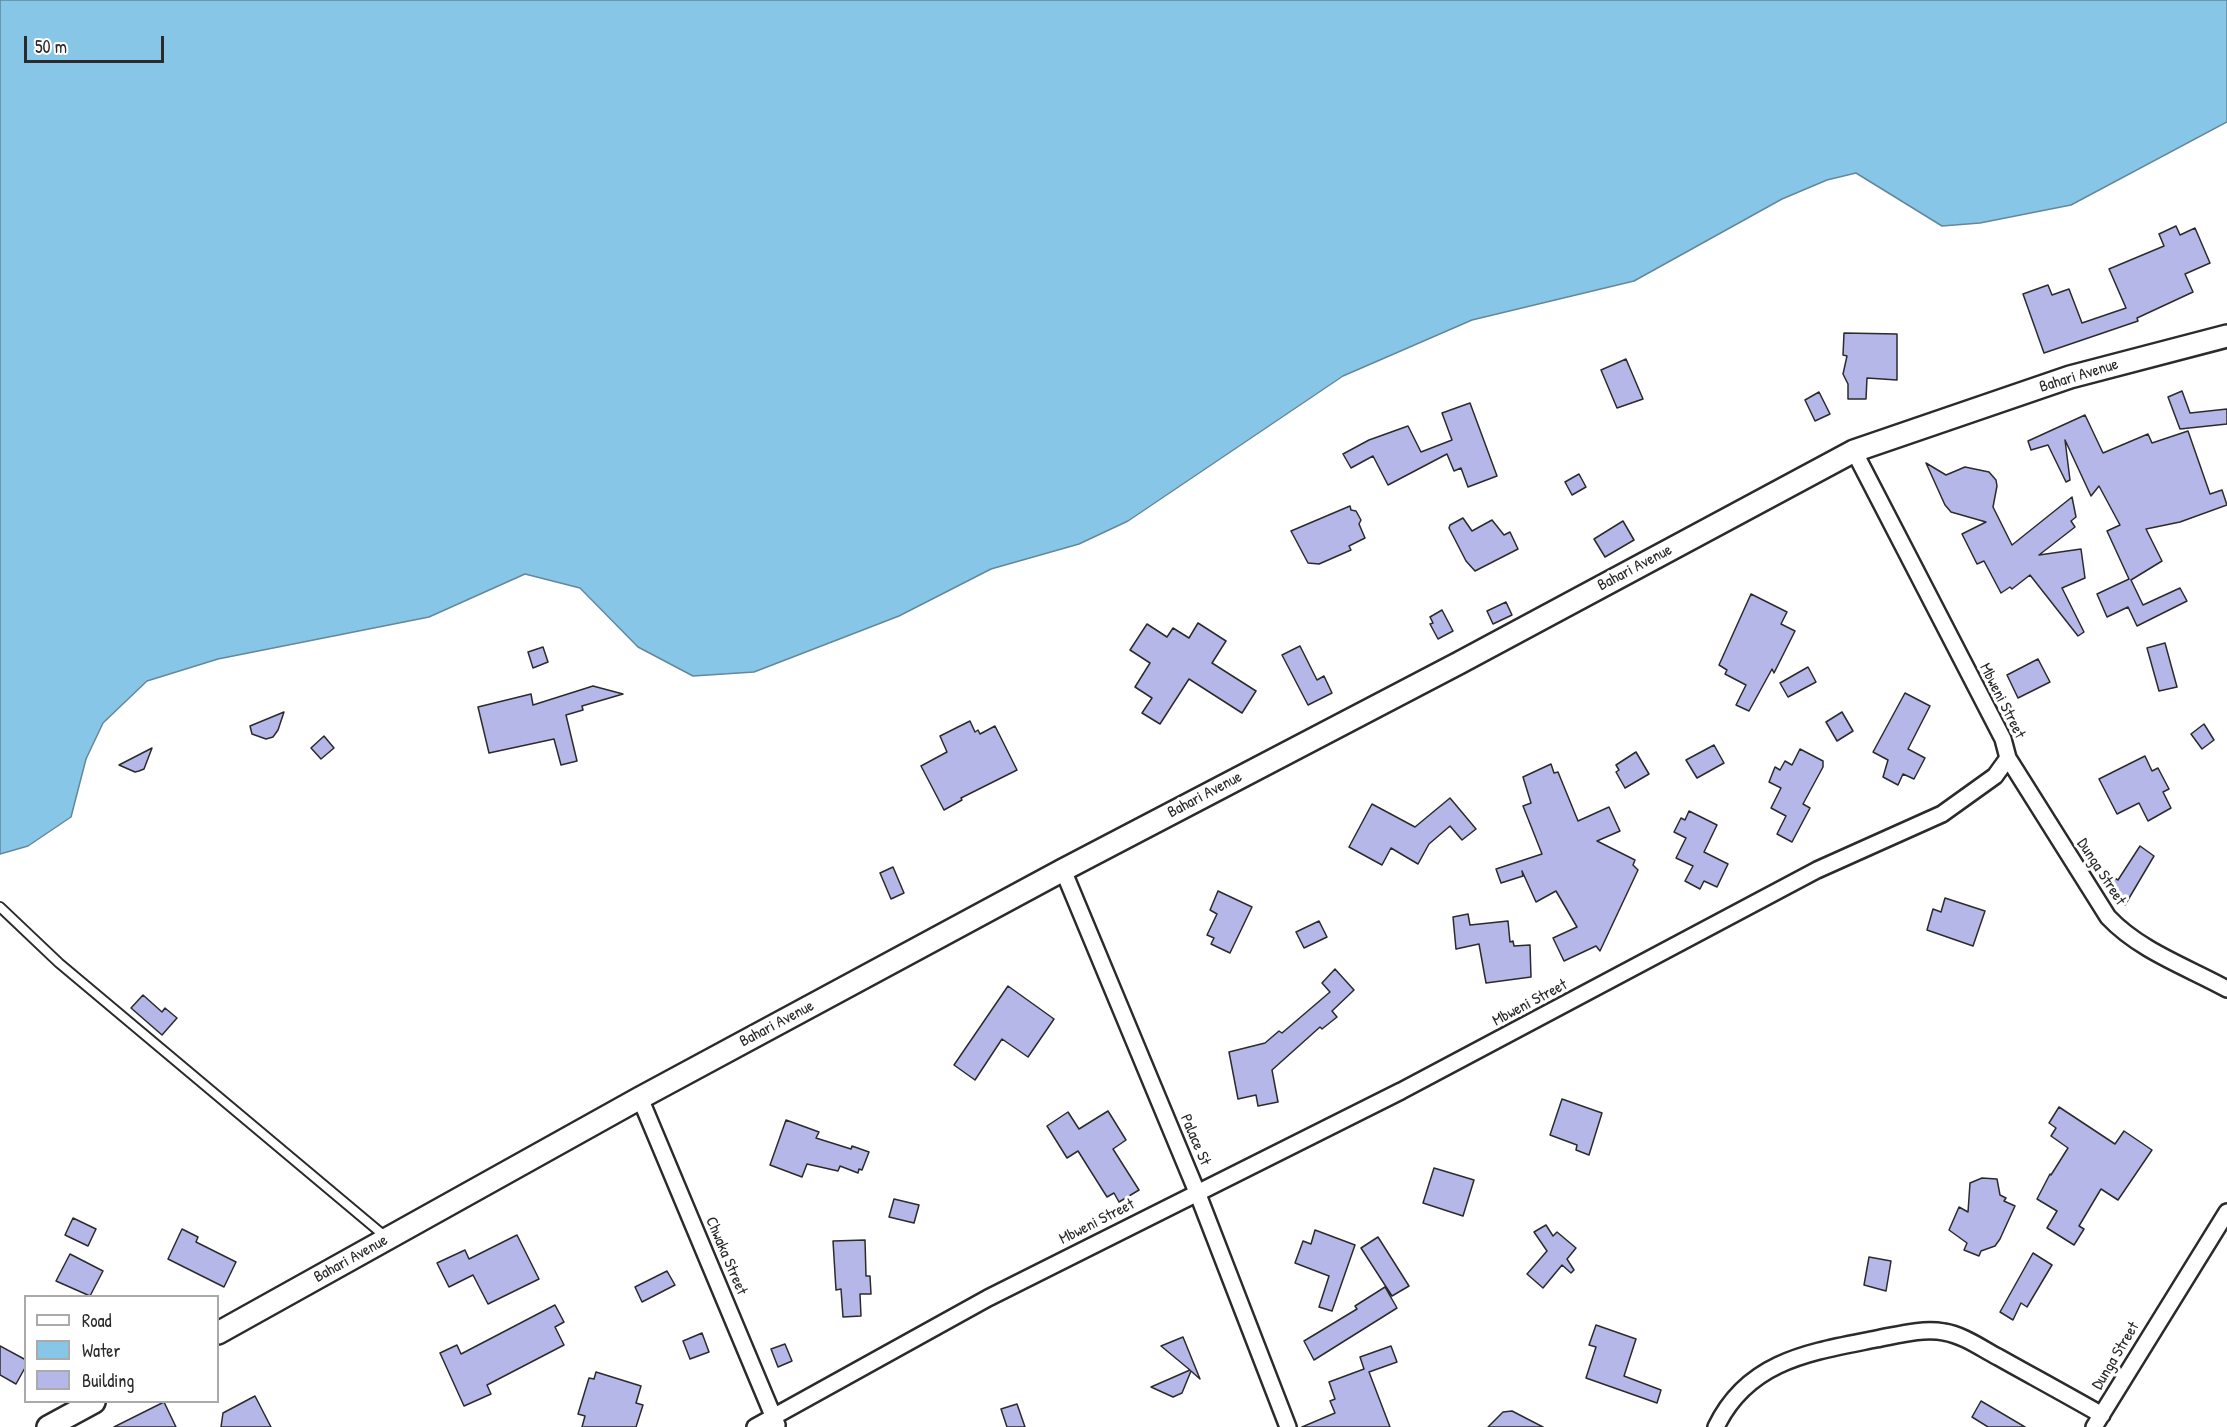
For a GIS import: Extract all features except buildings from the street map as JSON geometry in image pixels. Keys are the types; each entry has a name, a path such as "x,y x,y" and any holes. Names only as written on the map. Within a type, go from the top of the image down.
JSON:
{"street":[{"name":"Bahari Avenue","path":"219,1332 640,1098 1063,870 1469,657 1854,451 2070,378 2227,336"},
{"name":"Mbweni Street","path":"755,1427 776,1422 988,1298 1401,1091 1816,870 1941,814 1995,776 2008,758 2003,739 1854,451"},
{"name":"Dunga Street","path":"2008,758 2108,917 2116,926 2157,953 2227,989"},
{"name":"Palace St","path":"1063,870 1197,1192 1288,1427"},
{"name":"Chwaka Street","path":"640,1098 776,1422"},
{"name":"Dunga Street","path":"2098,1421 2227,1212"},
{"path":"1716,1427 1723,1413 1751,1381 1785,1360 1826,1349 1929,1331 1953,1334 1979,1346 2098,1421"},
{"path":"48,1427 90,1403"}],"lane":[{"path":"0,908 58,963 388,1239"}],"water":[{"path":"0,0 2227,0 2227,122 2071,205 1980,223 1942,226 1856,173 1827,180 1782,199 1634,281 1472,320 1343,376 1128,521 1079,544 991,569 899,616 754,672 693,676 638,647 580,588 525,574 429,617 218,659 147,681 103,723 86,759 71,817 28,846 0,854"}]}
